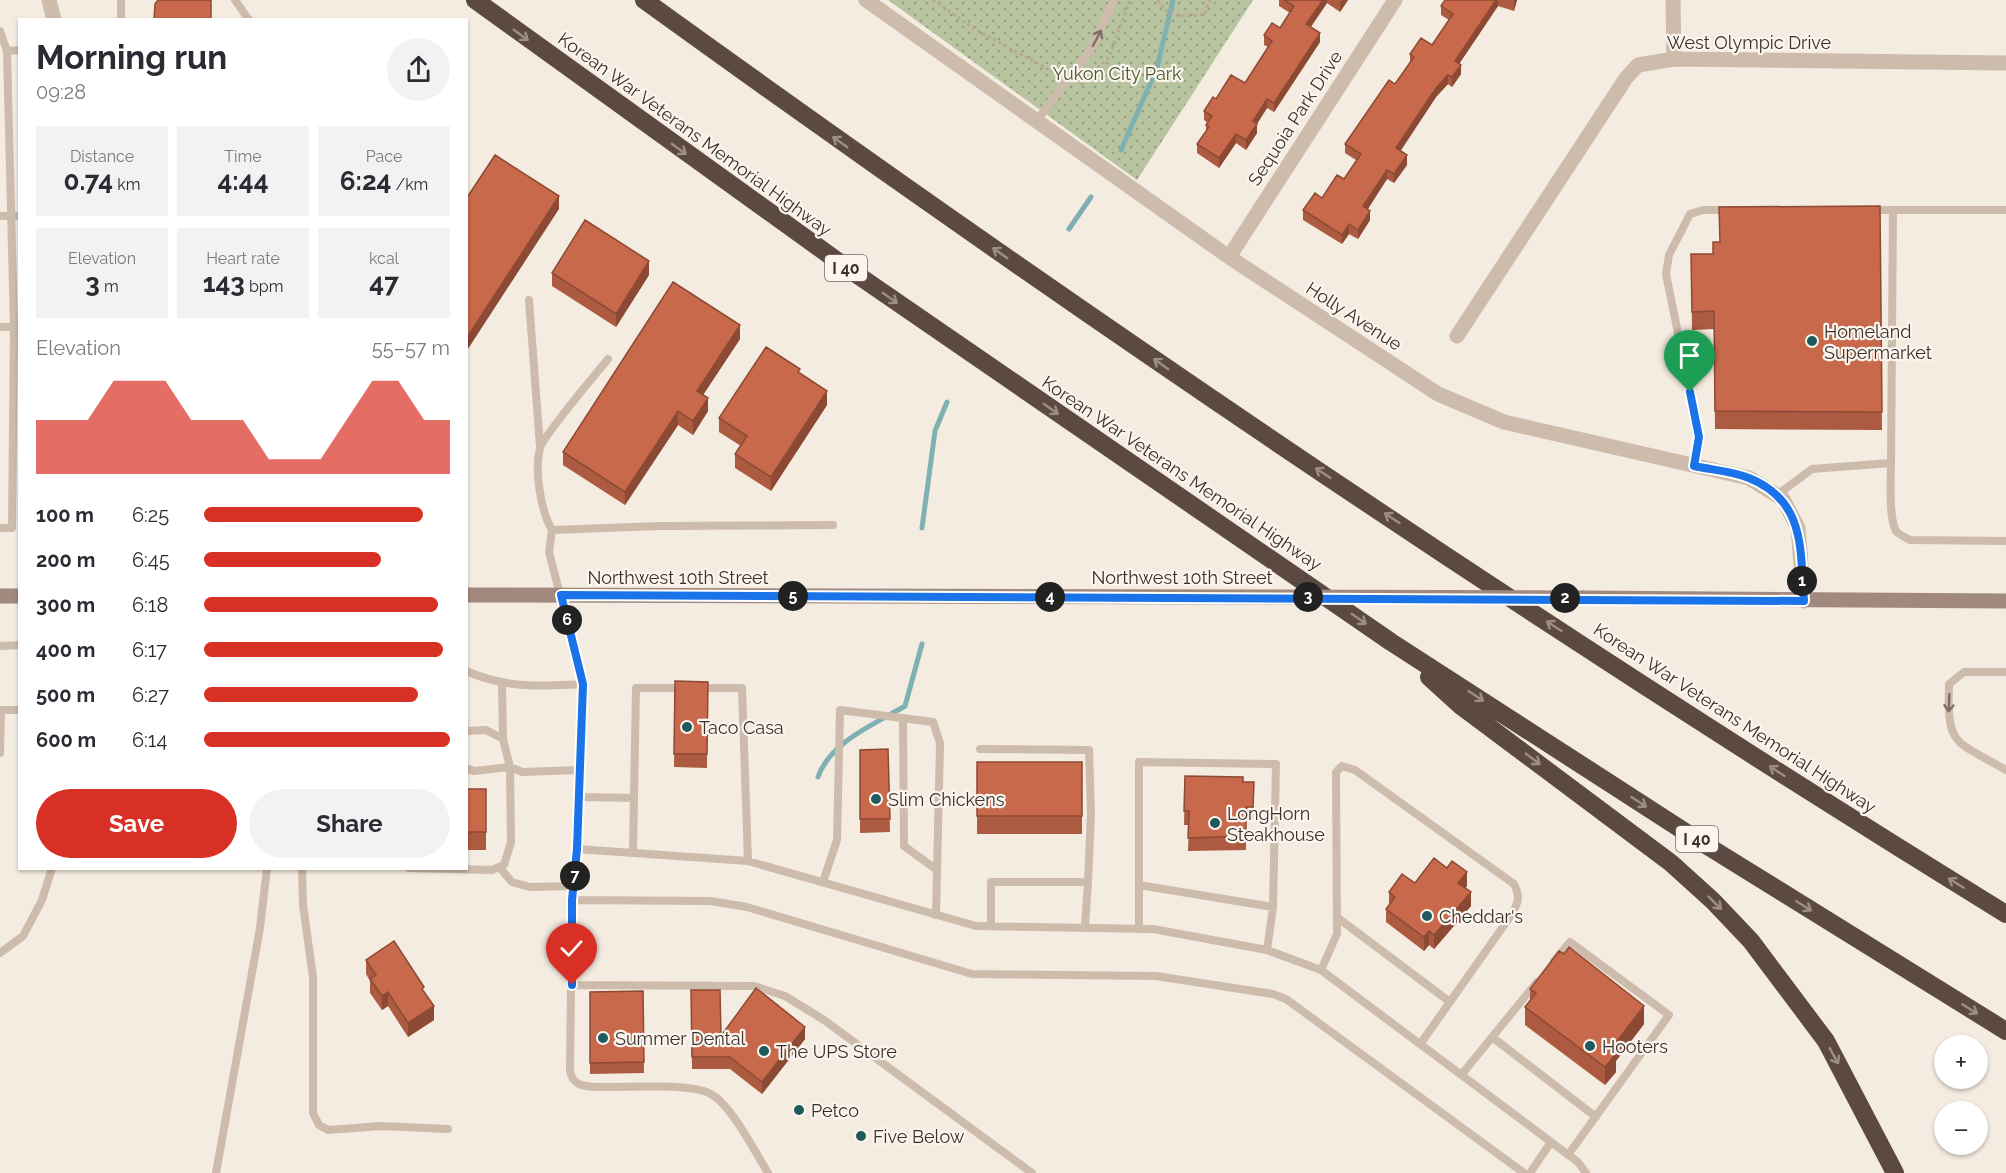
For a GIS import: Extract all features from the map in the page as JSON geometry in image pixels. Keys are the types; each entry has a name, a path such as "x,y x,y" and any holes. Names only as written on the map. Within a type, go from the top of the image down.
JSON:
{"highway":[{"name":"Korean War Veterans Memorial Highway","path":"475,0 843,265 1391,642 1693,837 2006,1031"},
{"name":"Korean War Veterans Memorial Highway","path":"644,0 875,167 1210,399 1816,796 2006,914"},
{"path":"1391,642 1461,705 1671,863 1721,909 1783,981 1826,1041 1895,1173"}],"main road":[{"name":"Northwest 10th Street","path":"468,595 2006,601"},
{"path":"0,596 18,596"}],"street":[{"path":"50,0 54,18"},
{"name":"Holly Avenue","path":"866,0 1228,257 1438,394 1504,422 1749,478 1777,495 1783,499 1798,528 1804,601"},
{"name":"Sequoia Park Drive","path":"1228,257 1395,0"},
{"path":"1672,0 1674,59"},
{"name":"West Olympic Drive","path":"1458,336 1626,78 1638,65 1674,59 2006,63"}],"lane":[{"path":"121,0 122,18"},
{"path":"235,0 248,18"},
{"path":"1038,120 1091,50 1114,0"},
{"path":"0,31 7,51 3,79 15,216 12,528 0,528"},
{"path":"7,51 18,50"},
{"path":"1694,466 1699,437 1667,286 1667,264 1669,255 1690,214 1703,210 1738,210"},
{"path":"1857,210 2006,210"},
{"path":"1893,210 1891,463 1893,520 1897,532 1910,540 2006,541"},
{"path":"0,216 15,216"},
{"path":"529,300 540,447 540,498 552,530 549,552 583,684 577,849 572,900 572,1079 580,1085 596,1088 691,1088 711,1094 723,1104 768,1173"},
{"path":"0,327 14,327"},
{"path":"540,447 608,359"},
{"path":"1777,495 1812,469 1891,463"},
{"path":"552,530 660,526 833,525"},
{"path":"0,646 18,645"},
{"path":"468,672 520,687 583,684"},
{"path":"2006,672 1964,672 1949,684 1948,720 1951,734 1961,744 2006,770"},
{"path":"468,869 492,870 504,865 511,842 510,767 503,739 502,683"},
{"path":"633,853 636,688 742,687 748,861"},
{"path":"0,753 1,710 18,710"},
{"path":"823,882 837,840 840,710 933,722 940,743 936,915"},
{"path":"903,718 904,846 937,870"},
{"path":"468,731 486,730 503,739"},
{"path":"981,749 1089,750 1091,813 1085,927"},
{"path":"1139,929 1139,762 1276,764 1273,907 1267,950"},
{"path":"1321,970 1337,934 1336,772 1342,766 1355,770 1505,877 1514,884 1519,893 1519,903 1512,914 1422,1043"},
{"path":"468,769 474,771 510,767 522,772 580,770"},
{"path":"579,797 634,798"},
{"path":"577,849 748,861 976,927 1153,929 1267,950 1321,970 1422,1043 1568,1155 1586,1173"},
{"path":"499,867 512,882 530,887 574,886"},
{"path":"0,953 23,936 42,900 51,870"},
{"path":"216,1173 260,928 267,870"},
{"path":"302,870 303,905 313,977 313,1113 315,1119 323,1128 334,1131 381,1126 448,1129"},
{"path":"991,927 991,882 1088,882"},
{"path":"1139,885 1273,907"},
{"path":"572,900 710,901 747,907 972,974 1156,976 1273,994 1286,999 1524,1173"},
{"path":"1338,918 1450,1002"},
{"path":"1549,968 1570,942 1669,1015 1568,1155"},
{"path":"1462,1074 1542,976"},
{"path":"572,985 754,986 785,996 824,1020 1032,1173"},
{"path":"1492,1037 1596,1117"},
{"path":"1530,1173 1551,1142"}],"path":[{"path":"933,0 973,28 1058,75"},
{"path":"1075,84 1079,87 1109,57 1130,0"},
{"path":"1158,0 1164,11 1174,16 1204,15 1210,0"}],"green space":[{"name":"Yukon City Park","path":"888,0 1253,0 1137,180"}],"building":[{"path":"158,0 211,0 211,18 154,18 155,4"},
{"path":"1284,0 1323,0 1306,24 1320,33 1274,103 1267,99 1253,121 1257,124 1246,140 1236,134 1219,158 1197,144 1209,127 1206,125 1212,116 1204,111 1213,97 1216,99 1231,75 1245,83 1272,41 1264,35 1272,23 1280,28 1294,6"},
{"path":"1445,0 1496,0 1455,61 1461,65 1452,77 1448,75 1436,88 1396,148 1407,155 1394,174 1387,170 1363,206 1370,211 1358,230 1349,224 1342,235 1303,210 1315,193 1322,198 1337,175 1344,179 1361,154 1345,144 1389,80 1395,84 1414,57 1410,54 1421,38 1432,45 1453,14 1441,6"},
{"path":"495,155 559,196 468,336 468,196"},
{"path":"1880,206 1882,412 1715,411 1714,311 1692,312 1691,254 1713,254 1713,242 1720,242 1719,207"},
{"path":"585,220 649,261 616,314 552,273"},
{"path":"673,282 740,325 697,391 708,398 693,421 678,411 625,492 563,452"},
{"path":"766,347 800,369 798,372 827,391 771,477 735,454 747,436 719,418"},
{"path":"675,681 708,682 707,754 674,754"},
{"path":"888,749 890,819 860,819 860,750"},
{"path":"977,762 1082,762 1082,816 977,816"},
{"name":"LongHorn Steakhouse","path":"1185,776 1243,777 1243,782 1254,782 1253,807 1246,807 1246,836 1188,838 1189,811 1184,811"},
{"path":"468,789 486,789 486,832 468,832"},
{"name":"Cheddar's","path":"1434,858 1447,868 1452,861 1467,872 1458,883 1471,892 1434,935 1429,931 1424,937 1386,909 1395,897 1389,892 1402,874 1415,883"},
{"path":"394,941 434,1006 408,1023 388,992 382,996 370,979 376,975 366,960"},
{"name":"Hooters","path":"1569,947 1644,1006 1610,1050 1616,1054 1605,1067 1525,1007 1536,993 1530,989 1559,951 1564,954"},
{"path":"756,988 805,1027 762,1082 730,1057 692,1057 691,990 720,990 721,1036"},
{"path":"643,991 644,1062 590,1063 590,992"}],"waterway":[{"path":"1121,150 1157,68 1173,0"},
{"path":"1069,229 1091,197"},
{"path":"922,528 935,431 947,402"},
{"path":"818,777 832,754 843,744 867,727 905,706 922,644"}],"place":[{"name":"Homeland Supermarket","path":"1812,341"},
{"name":"Taco Casa","path":"687,727"},
{"name":"Slim Chickens","path":"876,799"},
{"name":"LongHorn Steakhouse","path":"1215,823"},
{"name":"Cheddar's","path":"1427,916"},
{"name":"Summer Dental","path":"603,1038"},
{"name":"Hooters","path":"1590,1046"},
{"name":"The UPS Store","path":"764,1051"},
{"name":"Petco","path":"799,1110"},
{"name":"Five Below","path":"861,1136"}],"route":[{"path":"572,985 572,900 577,849 583,684 561,595 1583,598 1804,601 1798,528 1783,499 1749,478 1694,466 1699,437 1690,392"}]}
